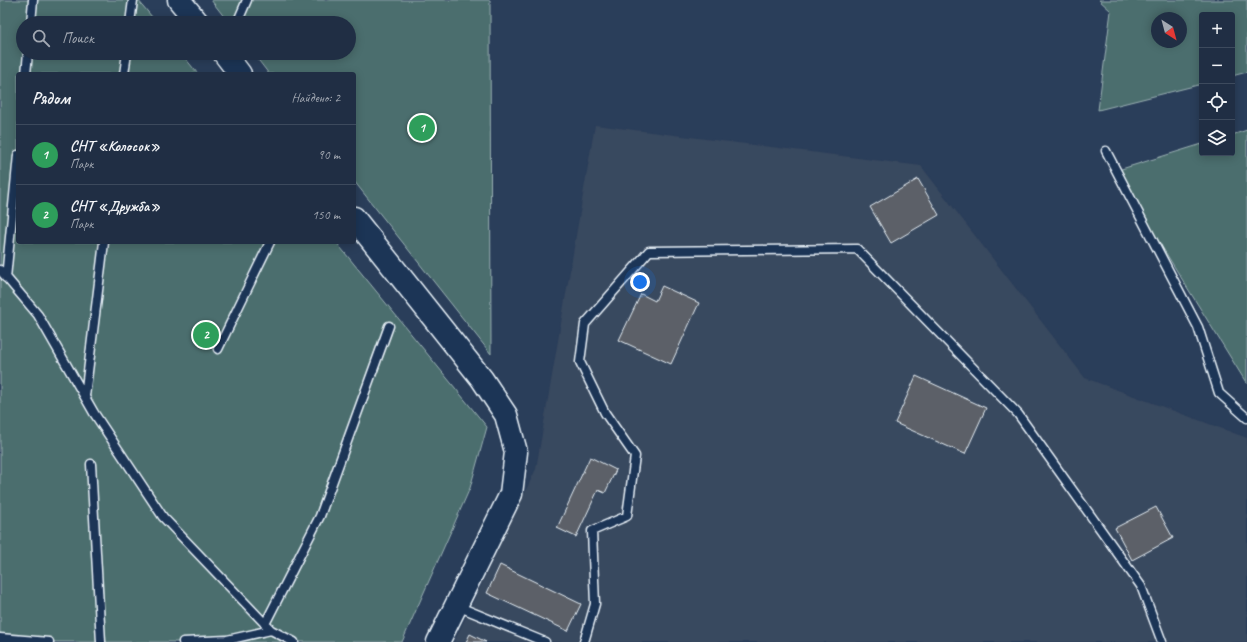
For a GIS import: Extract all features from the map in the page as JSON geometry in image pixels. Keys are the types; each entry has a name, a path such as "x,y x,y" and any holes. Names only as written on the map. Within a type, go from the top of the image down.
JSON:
{"main road":[{"path":"179,0 192,16"},
{"path":"229,60 238,72"},
{"path":"356,221 482,379 506,415 516,452 511,494 438,642"}],"lane":[{"path":"32,16 33,0"},
{"path":"131,16 133,0"},
{"path":"240,16 247,0"},
{"path":"26,72 27,60"},
{"path":"124,72 126,60"},
{"path":"1106,151 1198,327 1219,393 1247,418"},
{"path":"6,278 16,176"},
{"path":"85,396 104,244"},
{"path":"218,349 269,244"},
{"path":"584,642 595,604 592,531 627,516 635,456 605,413 580,362 585,324 648,251 857,249 1018,414 1141,586 1162,642"},
{"path":"0,270 38,315 85,396 163,517 271,630 294,642"},
{"path":"265,624 320,516 389,326"},
{"path":"92,464 101,642"},
{"path":"456,606 545,642"},
{"path":"183,642 227,641 271,630"},
{"path":"0,638 49,642"}],"shaded area":[{"path":"595,125 921,166 1085,378 1247,438 1247,642 454,642 536,469"}],"green space":[{"path":"0,0 138,0 151,16 16,16 16,60 187,60 196,72 16,72 16,244 338,244 487,427 470,488 402,642 0,642"},
{"path":"211,0 490,0 491,354 356,184 356,72 267,72 258,60 356,60 356,16 224,16"},
{"path":"1099,0 1247,0 1247,72 1235,75 1235,12 1199,12 1199,85 1098,110 1111,11"},
{"path":"1247,130 1247,384 1115,171 1199,145 1199,156 1235,156 1235,134"}],"building":[{"path":"918,179 939,215 891,243 870,207"},
{"path":"662,286 699,303 671,364 619,340 641,294 655,301"},
{"path":"916,376 986,408 965,454 895,423"},
{"path":"590,457 616,470 605,493 598,490 576,537 557,528"},
{"path":"1156,507 1173,538 1132,560 1115,528"},
{"path":"500,565 581,604 568,631 487,593"},
{"path":"470,634 486,642 466,642"}],"place":[{"name":"СНТ «Колосок»","path":"422,128"},
{"name":"СНТ «Дружба»","path":"206,335"}]}
